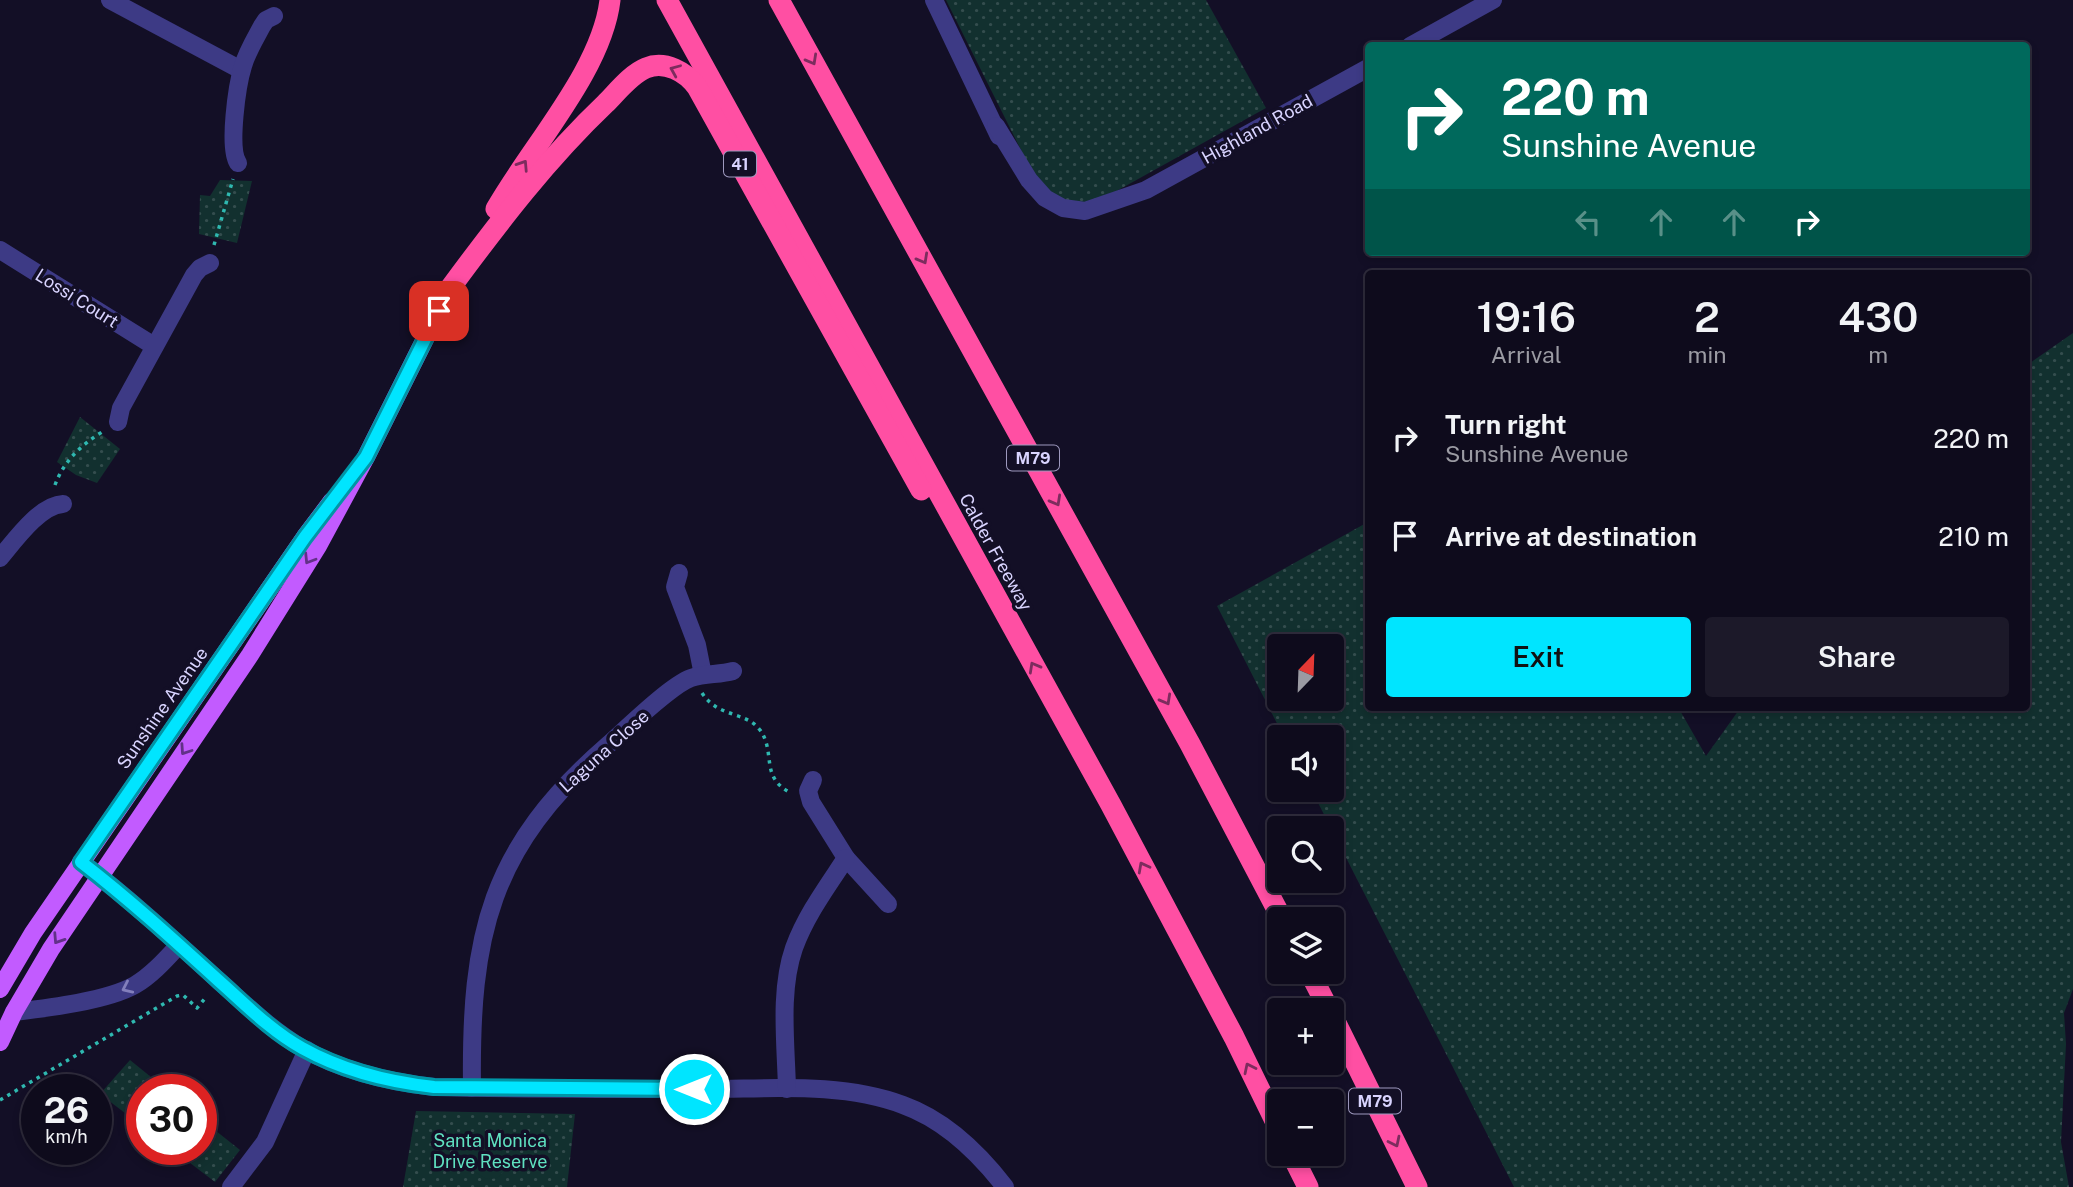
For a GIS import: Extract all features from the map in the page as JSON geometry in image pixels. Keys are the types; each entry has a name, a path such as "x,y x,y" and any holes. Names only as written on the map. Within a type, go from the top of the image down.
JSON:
{"highway":[{"name":"41","path":"451,287 504,195 585,71 600,41 610,0"},
{"name":"Calder Freeway","path":"667,0 964,543 1111,805 1267,1104"},
{"name":"M79","path":"779,0 1184,733 1276,907"},
{"name":"41","path":"451,287 545,166 608,101 646,68 660,65 676,69 691,79 697,87 904,464 933,508 964,543"},
{"name":"M79","path":"1344,1039 1418,1187"},
{"path":"1298,1166 1308,1187"}],"main road":[{"name":"Sunshine Avenue","path":"0,1042 14,1012 51,949 250,654 318,545 366,457 451,287"},
{"name":"Sunshine Avenue","path":"0,989 33,933 81,862 305,537 366,457"}],"street":[{"path":"110,0 241,70"},
{"name":"Highland Road","path":"934,0 996,126 1011,167 1023,190 1039,207 1077,222 1095,220 1129,205 1146,190 1365,70"},
{"path":"1417,42 1493,0"},
{"path":"238,163 234,158 233,143 241,70 261,26 274,16"},
{"name":"Lossi Court","path":"0,250 154,346"},
{"path":"118,422 121,408 194,275 210,263"},
{"path":"0,558 56,505"},
{"path":"678,573 675,587 697,645 703,675"},
{"name":"Laguna Close","path":"472,1088 473,1004 481,938 495,895 520,843 555,794 576,772 679,685 703,675 733,671"},
{"path":"811,786 811,802 846,858 888,904"},
{"path":"787,1089 786,1004 792,957 807,920 846,858"},
{"path":"81,862 271,1026 307,1050 348,1068 402,1084 472,1088 787,1089 860,1093 906,1106 950,1131 974,1150 1005,1187"},
{"path":"14,1012 116,993 135,985 179,945"},
{"path":"231,1187 265,1142 307,1050"}],"path":[{"path":"210,263 238,163"},
{"path":"56,505 58,476 74,453 118,422"},
{"path":"703,675 702,689 705,697 724,712 751,721 761,731 776,781 790,792 811,786"},
{"path":"0,1100 177,996 183,995 197,1008 220,982"}],"green space":[{"path":"946,0 1206,0 1266,108 1113,193 1079,207 1065,203 1036,180"},
{"path":"220,180 252,181 237,243 199,234 200,195 210,196"},
{"path":"2073,333 2073,989 2064,1013 2066,1044 2061,1142 2069,1187 1514,1187 1344,854 1344,816 1325,816 1318,802 1344,802 1344,725 1278,725 1271,711 1344,711 1344,634 1267,634 1267,704 1217,606 1365,524 1365,711 1680,711 1706,756 1738,711 2030,711 2030,363"},
{"path":"80,417 120,449 97,483 76,475 57,462"},
{"path":"130,1060 147,1074 126,1074 126,1114 112,1103 112,1080"},
{"name":"Santa Monica Drive Reserve","path":"416,1111 575,1114 567,1187 403,1187"},
{"path":"217,1132 240,1150 215,1182 193,1165 217,1165"},
{"path":"479,1135 493,1138 503,1156 504,1169 497,1178 481,1176 458,1154 466,1141"}],"route":[{"path":"439,311 366,457 305,537 81,862 271,1026 302,1048 348,1068 402,1084 434,1087 694,1089"}]}
